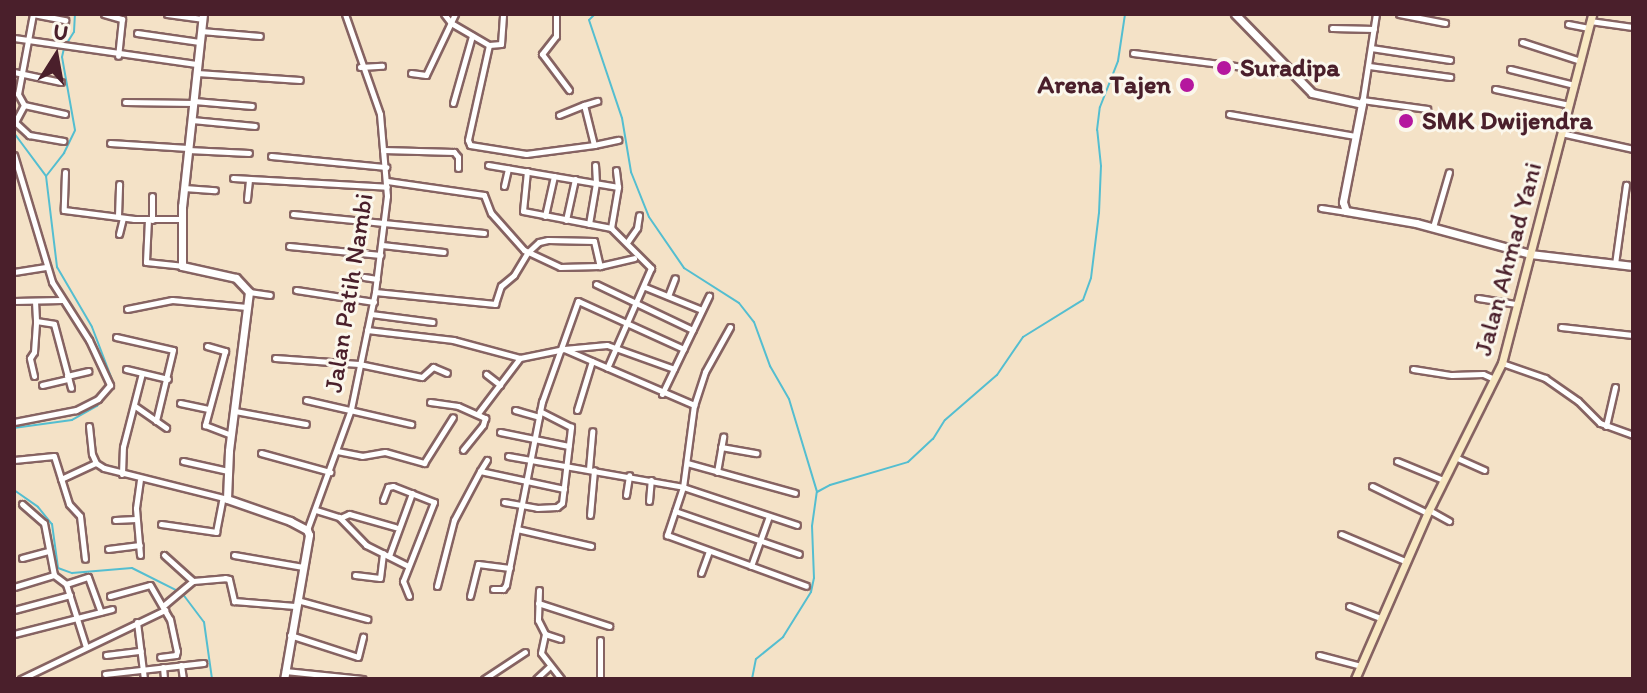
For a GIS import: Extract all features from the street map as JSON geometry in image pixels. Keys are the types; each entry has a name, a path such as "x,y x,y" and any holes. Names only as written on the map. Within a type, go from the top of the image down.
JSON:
{"main road":[{"name":"Jalan Ahmad Yani","path":"1355,679 1405,561 1502,363 1591,21"}],"street":[{"path":"65,20 33,14 16,94 24,105 65,114"},
{"path":"104,14 122,19 118,56"},
{"path":"167,14 202,17 184,188 182,266"},
{"name":"Jalan Patih Nambi","path":"307,530 351,409 374,302 387,184 379,111 360,67 345,14"},
{"path":"444,14 451,23 489,45 501,44 503,14"},
{"path":"411,73 426,75 455,14"},
{"path":"556,14 556,36 542,54 569,90"},
{"path":"1235,14 1292,74 1318,96 1427,109"},
{"path":"1348,212 1343,205 1376,14"},
{"path":"1399,14 1445,23"},
{"path":"1568,24 1591,21 1633,27"},
{"path":"1332,28 1374,29"},
{"path":"200,31 260,36"},
{"path":"137,33 199,42"},
{"path":"453,103 472,36"},
{"path":"14,38 196,69 300,80"},
{"path":"1522,42 1580,61"},
{"path":"489,45 468,140 470,145 526,154 618,140"},
{"path":"1371,48 1450,60"},
{"path":"1133,53 1292,74"},
{"path":"360,67 382,66"},
{"path":"1369,66 1450,77"},
{"path":"1510,69 1574,85"},
{"path":"14,72 61,82"},
{"path":"1495,89 1569,105"},
{"path":"559,115 597,101"},
{"path":"125,102 252,106"},
{"path":"24,105 15,123 29,135 63,141"},
{"path":"584,105 594,145"},
{"path":"1229,114 1355,136"},
{"path":"192,120 255,126"},
{"path":"1561,133 1633,149"},
{"path":"110,143 249,153"},
{"path":"383,150 454,152 458,154 458,168"},
{"path":"14,155 46,267 62,300 89,340 109,382 109,389 76,410 14,422"},
{"path":"271,156 386,167"},
{"path":"488,165 618,187"},
{"path":"589,224 596,183 595,165"},
{"path":"504,186 508,168"},
{"path":"611,228 618,187 616,170"},
{"path":"527,171 521,209 611,228 628,241 651,268 619,348 607,368"},
{"path":"65,172 65,210 150,220 182,219"},
{"path":"1433,227 1449,172"},
{"path":"545,216 554,176"},
{"path":"233,178 387,184 484,195 491,213 527,253 560,267 600,266 634,258"},
{"path":"247,199 249,179"},
{"path":"566,220 575,179"},
{"path":"119,184 119,234"},
{"path":"1615,265 1626,185"},
{"path":"184,188 215,190"},
{"path":"152,196 147,263 182,266 240,280 250,292 270,295"},
{"path":"1321,208 1433,227 1530,254 1633,266"},
{"path":"293,214 484,233"},
{"path":"628,241 637,228 639,215"},
{"path":"375,292 495,304 501,286 514,275 527,253 544,240 594,241 600,266"},
{"path":"382,245 444,252"},
{"path":"289,246 381,255"},
{"path":"14,272 46,267"},
{"path":"364,277 377,279"},
{"path":"668,296 675,278"},
{"path":"596,284 693,330"},
{"path":"645,287 702,310"},
{"path":"296,290 374,302"},
{"path":"161,524 216,532 228,471 250,292"},
{"path":"662,394 709,296"},
{"path":"1478,298 1518,304"},
{"path":"14,301 62,300"},
{"path":"127,309 172,300 247,307"},
{"path":"34,376 30,358 34,352 35,301"},
{"path":"493,589 504,589 540,414 579,301 684,349"},
{"path":"371,314 432,322"},
{"path":"36,321 54,324 71,388"},
{"path":"730,327 705,372 694,405 683,487 668,537 806,586"},
{"path":"1561,327 1633,335"},
{"path":"367,330 453,340 520,358 590,345 619,348 674,369"},
{"path":"116,337 172,348 168,379 156,421"},
{"path":"207,346 225,350 205,425 231,435"},
{"path":"563,349 662,394 694,405"},
{"path":"275,358 359,364 422,377 433,367 447,373"},
{"path":"479,412 520,358"},
{"path":"577,410 592,361"},
{"path":"1502,363 1545,378 1606,426 1633,435"},
{"path":"126,369 168,379"},
{"path":"1413,369 1448,375 1483,374 1495,380"},
{"path":"42,385 88,371"},
{"path":"122,474 123,447 142,373"},
{"path":"486,374 500,385"},
{"path":"1606,426 1615,387"},
{"path":"306,400 411,424"},
{"path":"430,402 479,412 486,421 463,450"},
{"path":"180,403 208,409"},
{"path":"135,406 166,428"},
{"path":"504,502 522,506 559,506 564,489 569,424 540,414 515,410"},
{"path":"235,411 306,424"},
{"path":"337,451 359,456 385,452 424,463 453,417"},
{"path":"89,426 96,463"},
{"path":"590,515 592,431"},
{"path":"500,432 569,446"},
{"path":"717,472 723,437"},
{"path":"721,447 756,453"},
{"path":"261,453 330,472"},
{"path":"14,460 52,455 69,504 80,516 85,559"},
{"path":"508,456 683,487 797,525"},
{"path":"1455,457 1484,470"},
{"path":"437,586 454,520 487,460"},
{"path":"183,461 228,471"},
{"path":"1397,461 1443,480"},
{"path":"61,479 96,463 140,480 224,499 307,530 284,675 363,679"},
{"path":"687,463 795,493"},
{"path":"480,471 564,489"},
{"path":"626,495 629,475"},
{"path":"140,480 136,519 140,555"},
{"path":"649,501 651,480"},
{"path":"383,500 390,486 434,504 408,566 403,585 409,596"},
{"path":"1372,486 1449,521"},
{"path":"355,575 380,578 386,555 412,493"},
{"path":"22,504 44,523 54,575 66,584 86,647"},
{"path":"316,510 340,518 366,545 408,566"},
{"path":"675,511 799,554"},
{"path":"340,518 349,514 395,527"},
{"path":"751,566 769,516"},
{"path":"115,520 136,519"},
{"path":"517,529 591,546"},
{"path":"1341,534 1405,561"},
{"path":"108,549 140,545"},
{"path":"22,558 49,551"},
{"path":"701,573 709,551"},
{"path":"164,555 193,581"},
{"path":"234,555 303,567"},
{"path":"470,596 479,564 510,568"},
{"path":"14,587 54,575"},
{"path":"66,584 88,577 101,612"},
{"path":"21,679 164,608 193,581 229,579 235,601 296,603 367,619"},
{"path":"110,596 147,583 164,608 177,651 176,655 160,657"},
{"path":"539,590 538,620 545,634 541,653 561,679"},
{"path":"14,610 70,595"},
{"path":"538,603 609,626"},
{"path":"1349,606 1381,618"},
{"path":"14,634 112,609"},
{"path":"137,622 144,679"},
{"path":"545,634 560,639"},
{"path":"289,635 358,657 363,637"},
{"path":"600,640 600,679"},
{"path":"106,655 141,651"},
{"path":"484,679 525,652"},
{"path":"1319,655 1361,666"},
{"path":"105,674 203,663"},
{"path":"181,665 183,679"},
{"path":"536,679 550,666"},
{"path":"163,667 164,679"}],"waterway":[{"path":"67,43 74,32 75,14"},
{"path":"595,14 589,20 622,118 631,172 649,217 684,268 739,303 754,322 770,366 789,399 817,492"},
{"path":"752,679 756,659 783,637 811,592 814,578 812,526 817,492 830,485 908,462 933,439 945,420 997,375 1023,337 1083,300 1091,278 1099,213 1101,166 1097,130 1100,107 1118,61 1125,14"},
{"path":"47,175 64,153 75,130 62,57 64,48"},
{"path":"14,133 46,176 57,267 92,327 114,385 97,406 72,420 14,428"},
{"path":"14,490 38,507 52,524 58,568 72,573 132,568 182,593 204,622 212,679"}],"place":[{"name":"Suradipa","path":"1224,68"},
{"name":"Arena Tajen","path":"1187,85"},
{"name":"SMK Dwijendra","path":"1406,121"}]}
